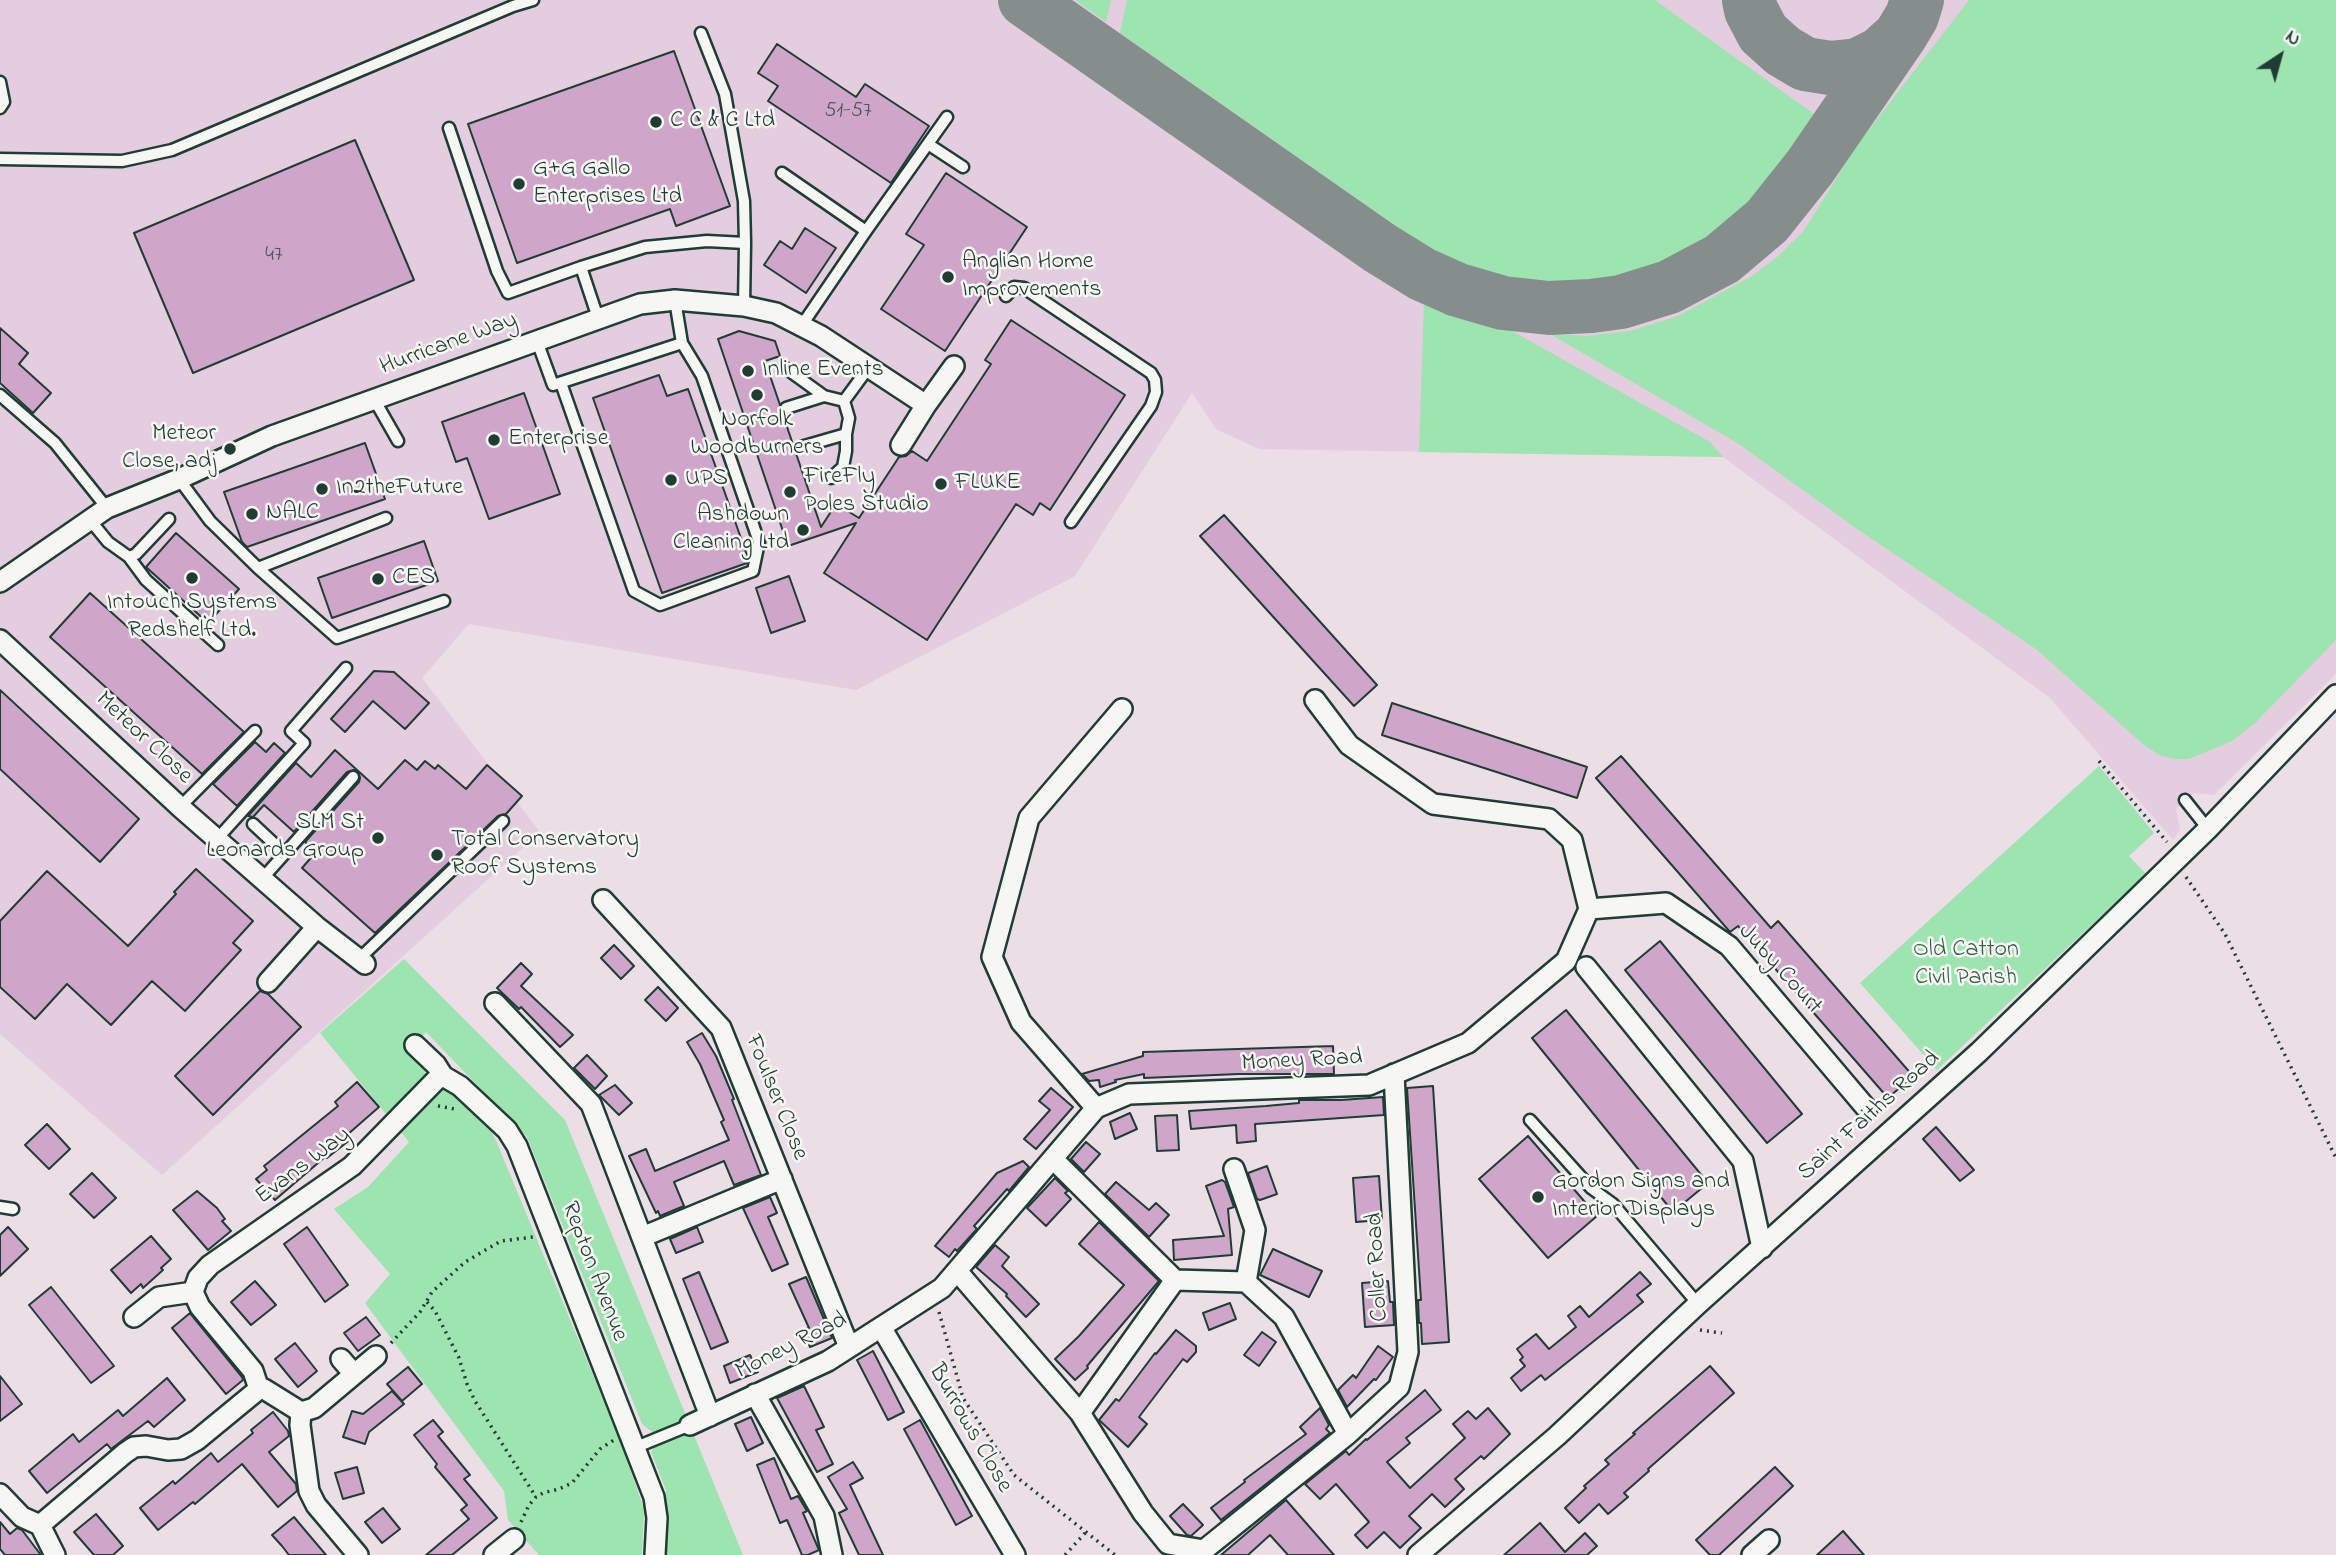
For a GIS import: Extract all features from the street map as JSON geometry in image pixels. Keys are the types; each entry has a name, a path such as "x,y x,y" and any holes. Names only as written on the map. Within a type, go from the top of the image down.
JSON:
{"street":[{"name":"Hurricane Way","path":"0,582 107,508 179,479 272,436 640,304 675,300 744,306 776,313 803,325 926,405"},
{"path":"901,446 954,366"},
{"name":"Meteor Close","path":"0,640 180,807 317,927 362,961"},
{"name":"Saint Faiths Road","path":"1418,1555 1558,1436 1698,1304 1979,1052 2208,829 2336,695"},
{"path":"1315,700 1349,745 1433,804 1549,819 1572,840 1589,909"},
{"path":"1096,1108 1021,1021 992,957 1028,818 1122,709"},
{"name":"Foulser Close","path":"603,900 721,1028 849,1347"},
{"name":"Juby Court","path":"1589,909 1666,903 1729,946 1867,1109"},
{"name":"Money Road","path":"690,1425 828,1361 934,1293 957,1271 1096,1108 1129,1094 1369,1085 1468,1043 1566,961 1589,909"},
{"path":"268,982 317,927"},
{"path":"1586,967 1743,1161 1762,1248"},
{"path":"495,1003 590,1104 710,1416"},
{"name":"Repton Avenue","path":"415,1045 436,1065 443,1076 460,1086 507,1130 517,1146 654,1497 657,1518 655,1555"},
{"name":"Coller Road","path":"957,1271 1080,1413 1143,1513 1168,1544 1205,1550 1348,1434 1399,1387 1408,1352 1394,1074"},
{"name":"Evans Way","path":"193,1292 198,1278 210,1265 352,1166 443,1076"},
{"path":"1054,1160 1175,1280 1246,1282 1284,1317 1348,1434"},
{"path":"1234,1169 1255,1230 1246,1282"},
{"path":"642,1237 782,1179"},
{"path":"1080,1413 1175,1280"},
{"path":"134,1317 159,1297 193,1292 200,1307 253,1371 259,1389"},
{"name":"Burrows Close","path":"881,1327 1015,1555"},
{"path":"40,1525 134,1447 181,1449 197,1440 259,1389 264,1389 301,1412 314,1408 376,1356"},
{"path":"341,1359 354,1374"},
{"path":"755,1394 824,1516 832,1555"},
{"path":"301,1412 300,1425 309,1491 316,1505 358,1555"},
{"path":"0,1494 22,1517 40,1525 55,1555"},
{"path":"494,1555 514,1539"},
{"path":"1752,1555 1769,1540"}],"lane":[{"path":"0,159 122,161 172,149 533,0"},
{"path":"701,33 725,94 744,201 744,306"},
{"path":"0,82 4,102 0,108"},
{"path":"803,325 947,117"},
{"path":"449,128 497,271 508,293 645,247 707,242 745,243"},
{"path":"928,144 963,167"},
{"path":"782,173 866,231"},
{"path":"581,267 598,318"},
{"path":"1006,296 1014,287 1024,288 1151,373 1155,380 1156,392 1151,406 1071,522"},
{"path":"561,383 634,591 660,605 753,571 759,542 702,376 682,343 675,300"},
{"path":"537,340 553,385 682,343"},
{"path":"844,401 869,366"},
{"path":"784,367 824,396 844,401"},
{"path":"0,395 55,443 107,508"},
{"path":"786,408 824,396"},
{"path":"373,398 398,441"},
{"path":"831,478 843,467 846,451 849,418 844,401"},
{"path":"801,447 846,434"},
{"path":"179,479 210,521 337,638 444,600"},
{"path":"258,568 386,518"},
{"path":"129,557 136,554 169,519"},
{"path":"90,520 108,542 129,557 146,580 218,645"},
{"path":"217,839 304,743 291,731 346,668"},
{"path":"180,807 255,731"},
{"path":"262,878 353,777"},
{"path":"2185,800 2208,829"},
{"path":"362,961 503,821"},
{"path":"253,824 284,853"},
{"path":"1530,1120 1591,1188 1613,1204 1698,1304"},
{"path":"0,1206 13,1209"},
{"path":"632,1441 690,1425"}],"path":[{"path":"2099,761 2177,859 2225,933 2336,1158"},
{"path":"418,1099 425,1106 451,1107 475,1118 485,1109"},
{"path":"376,1356 396,1338 442,1281 478,1252 500,1241 534,1237 550,1230"},
{"path":"934,1293 963,1398 1014,1475 1115,1555"},
{"path":"427,1301 459,1358 475,1401 536,1497"},
{"path":"514,1539 522,1529 521,1522 536,1497 572,1483 600,1449 632,1441"},
{"path":"1065,1555 1087,1531"}],"shaded area":[{"path":"0,0 2336,0 2336,674 2214,795 2194,793 2176,808 2180,830 2173,840 2050,698 1723,457 1259,449 1216,429 1192,393 1075,576 856,690 469,624 422,678 540,832 162,1175 0,1034"}],"green space":[{"path":"1075,0 1111,0 1106,22"},
{"path":"1127,0 1655,0 1821,119 1772,192 1736,232 1679,266 1633,283 1542,286 1496,278 1454,261 1412,237 1120,33"},
{"path":"1969,0 2336,0 2336,640 2255,723 2232,741 2189,759 2159,755 2143,744 2036,649 1857,529 1739,444 1550,334 1586,336 1630,331 1678,316 1752,276 1777,257 1803,232 1857,145"},
{"path":"1424,302 1514,332 1710,442 1723,457 1419,452"},
{"name":"Old Catton Civil Parish","path":"2099,766 2154,833 2129,856 2146,874 1937,1070 1860,983"},
{"path":"404,959 565,1120 743,1555 663,1555 666,1490 651,1452 659,1437 642,1424 527,1137 426,1032 415,1045 425,1060 425,1077 386,1114 320,1033"},
{"path":"437,1085 453,1085 481,1110 497,1143 619,1438 644,1509 642,1555 539,1555 508,1520 504,1491 365,1303 390,1274 334,1209 368,1187 409,1142 397,1127"}],"building":[{"path":"777,44 856,97 865,84 929,126 891,183 768,101 778,86 758,73"},
{"path":"674,51 730,206 676,226 670,209 517,263 468,124"},
{"path":"355,140 414,280 193,373 134,233"},
{"name":"Anglian Home Improvements","path":"946,173 1027,227 945,351 881,309 924,245 906,234"},
{"path":"805,228 836,248 806,293 764,265 780,241 792,249"},
{"name":"FLUKE","path":"1011,320 1125,395 1050,510 1040,503 1033,515 1016,504 927,640 824,573 856,523 788,546 718,339 739,331 775,341 780,356 765,361 780,405 779,411 783,415 821,527 836,504 859,518 899,457 912,451 927,461 991,364 985,360"},
{"path":"0,328 28,353 19,364 51,393 33,413 0,383"},
{"name":"UPS","path":"659,375 667,396 688,389 748,558 747,563 662,593 593,398"},
{"name":"Enterprise","path":"524,393 560,494 489,519 467,458 456,462 442,422"},
{"path":"365,443 385,499 247,547 242,542 224,492"},
{"path":"1224,515 1377,685 1354,706 1200,536"},
{"name":"Intouch Systems Redshelf Ltd.","path":"176,533 239,589 208,623 146,567"},
{"name":"CES","path":"424,541 438,581 332,618 318,578"},
{"path":"789,576 805,621 771,633 756,588"},
{"path":"90,593 244,732 202,774 50,637"},
{"path":"374,671 394,672 429,703 405,729 373,701 345,732 331,719"},
{"path":"0,690 139,819 100,862 0,769"},
{"path":"1392,703 1587,767 1577,798 1382,735"},
{"path":"255,742 266,752 274,743 285,753 237,806 213,784"},
{"path":"335,750 378,789 405,760 417,770 425,761 435,769 438,765 466,789 487,765 522,796 506,814 498,816 375,933 302,868 316,852 305,842 359,782 358,772 347,772 294,832 264,805 253,817 248,816 296,763 311,777"},
{"path":"1621,756 1771,928 1778,921 1913,1076 1888,1098 1738,926 1730,932 1596,778"},
{"path":"196,869 253,921 233,943 241,950 185,1011 152,981 111,1025 67,984 35,1019 0,987 0,921 47,871 128,946"},
{"path":"1660,941 1802,1114 1767,1143 1625,970"},
{"path":"614,945 634,966 621,979 601,958"},
{"path":"521,963 532,974 521,986 573,1035 560,1047 521,1007 519,1009 497,988"},
{"path":"658,987 678,1008 666,1021 645,1000"},
{"path":"260,991 268,994 301,1027 213,1115 175,1076"},
{"path":"1566,1010 1708,1183 1673,1212 1532,1038"},
{"path":"702,1033 716,1056 734,1099 732,1100 761,1175 734,1185 724,1161 674,1182 684,1206 660,1216 658,1211 656,1213 629,1156 646,1149 655,1171 729,1140 721,1122 724,1120 700,1064 687,1042"},
{"path":"1333,1046 1334,1074 1144,1078 1144,1074 1115,1080 1116,1082 1100,1087 1099,1080 1089,1081 1082,1074 1143,1056 1143,1052"},
{"path":"587,1055 607,1076 595,1089 574,1068"},
{"path":"357,1082 379,1107 347,1135 351,1139 325,1157 275,1200 256,1179 267,1170 264,1166 338,1106 335,1102"},
{"path":"615,1085 632,1103 619,1115 599,1095"},
{"path":"1433,1086 1449,1342 1422,1344 1407,1088"},
{"path":"1051,1088 1073,1107 1036,1149 1024,1139 1050,1110 1039,1101"},
{"path":"1383,1097 1384,1115 1255,1124 1256,1141 1237,1143 1236,1125 1191,1129 1189,1111 1299,1103 1299,1100"},
{"path":"1130,1113 1137,1129 1115,1139 1110,1122"},
{"path":"1177,1115 1179,1150 1157,1151 1155,1116"},
{"path":"47,1124 70,1149 49,1169 25,1145"},
{"path":"1936,1127 1974,1170 1960,1181 1923,1139"},
{"name":"Gordon Signs and Interior Displays","path":"1528,1136 1597,1216 1548,1258 1479,1179"},
{"path":"1086,1142 1100,1154 1084,1172 1071,1159"},
{"path":"1023,1161 1029,1167 974,1226 977,1229 957,1251 955,1249 949,1257 935,1246 997,1173"},
{"path":"1267,1166 1277,1194 1260,1200 1257,1199 1248,1173"},
{"path":"92,1173 116,1198 94,1218 70,1194"},
{"path":"1379,1176 1382,1220 1356,1222 1353,1178"},
{"path":"1055,1178 1068,1191 1065,1193 1071,1199 1046,1226 1027,1208"},
{"path":"1222,1180 1234,1207 1228,1209 1232,1255 1174,1260 1173,1240 1224,1236 1206,1186"},
{"path":"1116,1182 1149,1210 1156,1203 1169,1215 1149,1237 1105,1194"},
{"path":"197,1191 217,1208 225,1219 222,1221 231,1231 208,1250 173,1210"},
{"path":"770,1197 777,1213 768,1217 788,1264 772,1271 743,1208"},
{"path":"1099,1222 1159,1281 1088,1368 1075,1380 1055,1359 1124,1285 1079,1244"},
{"path":"8,1227 28,1249 0,1276 0,1235"},
{"path":"307,1227 348,1285 325,1302 284,1244"},
{"path":"697,1227 703,1242 676,1253 670,1239"},
{"path":"151,1236 171,1259 143,1288 141,1284 131,1293 111,1270"},
{"path":"995,1245 1009,1257 1002,1266 1039,1304 1026,1317 1007,1294 976,1267"},
{"path":"1273,1249 1322,1271 1309,1297 1260,1275"},
{"path":"699,1272 728,1342 711,1349 683,1279"},
{"path":"1640,1272 1651,1284 1637,1295 1643,1302 1545,1380 1541,1375 1521,1391 1511,1378 1525,1366 1517,1349 1536,1334 1549,1349 1576,1327 1568,1316 1580,1306 1589,1317"},
{"path":"806,1277 832,1338 810,1347 803,1330 809,1328 789,1284"},
{"path":"255,1281 276,1305 251,1325 231,1302"},
{"path":"1388,1281 1390,1302 1393,1302 1394,1325 1365,1327 1362,1283"},
{"path":"51,1287 114,1366 91,1383 29,1305"},
{"path":"1230,1303 1236,1319 1209,1330 1203,1313"},
{"path":"190,1313 242,1377 243,1380 226,1394 172,1328"},
{"path":"366,1317 380,1335 358,1351 344,1333"},
{"path":"1176,1330 1196,1346 1196,1352 1187,1362 1183,1359 1139,1417 1147,1424 1128,1447 1099,1420 1116,1399 1119,1401"},
{"path":"1262,1332 1276,1342 1259,1366 1244,1355"},
{"path":"295,1343 317,1371 298,1387 275,1359"},
{"path":"1378,1346 1393,1357 1376,1380 1347,1407 1338,1390 1353,1375 1356,1378"},
{"path":"873,1351 904,1412 888,1420 857,1360"},
{"path":"750,1355 758,1372 730,1383 724,1366"},
{"path":"1710,1366 1734,1393 1648,1469 1649,1471 1624,1493 1628,1497 1608,1514 1599,1504 1579,1523 1565,1508 1586,1488 1584,1486 1609,1464 1605,1460"},
{"path":"408,1367 422,1384 402,1401 387,1384"},
{"path":"0,1376 22,1404 0,1421"},
{"path":"167,1378 185,1400 154,1427 148,1421 111,1449 107,1444 47,1493 29,1471 73,1434 79,1442 118,1410 123,1416"},
{"path":"804,1386 824,1427 816,1430 833,1464 817,1472 777,1398"},
{"path":"1425,1390 1441,1410 1406,1438 1410,1443 1387,1462 1410,1488 1465,1438 1453,1424 1468,1411 1476,1419 1488,1408 1510,1434 1484,1459 1481,1456 1455,1479 1464,1489 1445,1507 1432,1494 1409,1516 1421,1528 1400,1548 1384,1532 1367,1548 1355,1535 1369,1522 1336,1484 1320,1499 1305,1484 1346,1451 1349,1455"},
{"path":"392,1391 404,1404 369,1432 365,1444 343,1437 352,1411 363,1414"},
{"path":"1320,1408 1329,1425 1326,1429 1330,1433 1221,1520 1211,1508 1306,1434 1300,1427"},
{"path":"273,1412 289,1436 269,1452 296,1484 297,1491 278,1507 242,1464 195,1504 193,1502 158,1530 140,1508 173,1481 175,1484 211,1453 218,1462"},
{"path":"751,1417 763,1443 747,1451 735,1424"},
{"path":"433,1420 443,1432 438,1436 470,1475 464,1479 497,1518 452,1555 426,1555 469,1519 461,1510 467,1505 435,1467 437,1464 414,1435"},
{"path":"920,1420 972,1516 956,1525 904,1429"},
{"path":"774,1458 791,1499 798,1496 807,1511 803,1513 819,1550 808,1555 802,1555 787,1520 780,1523 757,1465"},
{"path":"853,1462 863,1478 850,1485 883,1555 859,1555 839,1513 847,1509 828,1477"},
{"path":"357,1467 364,1493 343,1499 335,1473"},
{"path":"1775,1467 1793,1486 1719,1555 1710,1555 1696,1540"},
{"path":"1286,1500 1334,1555 1288,1555 1270,1535 1248,1555 1221,1555"},
{"path":"1183,1504 1203,1525 1191,1536 1170,1516"},
{"path":"383,1508 400,1529 382,1543 365,1522"},
{"path":"96,1514 123,1546 113,1555 94,1555 74,1532"},
{"path":"294,1517 326,1555 289,1555 272,1535"},
{"path":"0,1522 10,1534 17,1528 22,1530 41,1555 5,1555 0,1549"},
{"path":"1540,1523 1565,1552 1585,1533 1597,1546 1587,1555 1504,1555"},
{"path":"1843,1531 1864,1555 1817,1555"}],"taxiway":[{"path":"1025,0 1380,248 1422,274 1458,290 1503,303 1549,308 1621,302 1669,287 1722,259 1767,221 1810,167 1900,36"},
{"path":"1749,0 1763,33 1783,51 1805,64 1830,68 1858,65 1880,54 1900,36 1912,16 1917,0"}],"place":[{"name":"C C & C Ltd","path":"656,122"},
{"name":"G+G Gallo Enterprises Ltd","path":"519,184"},
{"name":"Anglian Home Improvements","path":"948,277"},
{"name":"Inline Events","path":"748,371"},
{"name":"Norfolk Woodburners","path":"757,395"},
{"name":"Enterprise","path":"494,440"},
{"name":"Meteor Close, adj","path":"230,449"},
{"name":"UPS","path":"671,480"},
{"name":"FLUKE","path":"941,484"},
{"name":"In2theFuture","path":"322,489"},
{"name":"FireFly Poles Studio","path":"790,492"},
{"name":"NALC","path":"252,514"},
{"name":"Ashdown Cleaning Ltd","path":"803,530"},
{"name":"Intouch Systems Redshelf Ltd.","path":"192,578"},
{"name":"CES","path":"378,579"},
{"name":"SLM St Leonards Group","path":"378,838"},
{"name":"Total Conservatory Roof Systems","path":"437,855"},
{"name":"Gordon Signs and Interior Displays","path":"1538,1197"}]}
